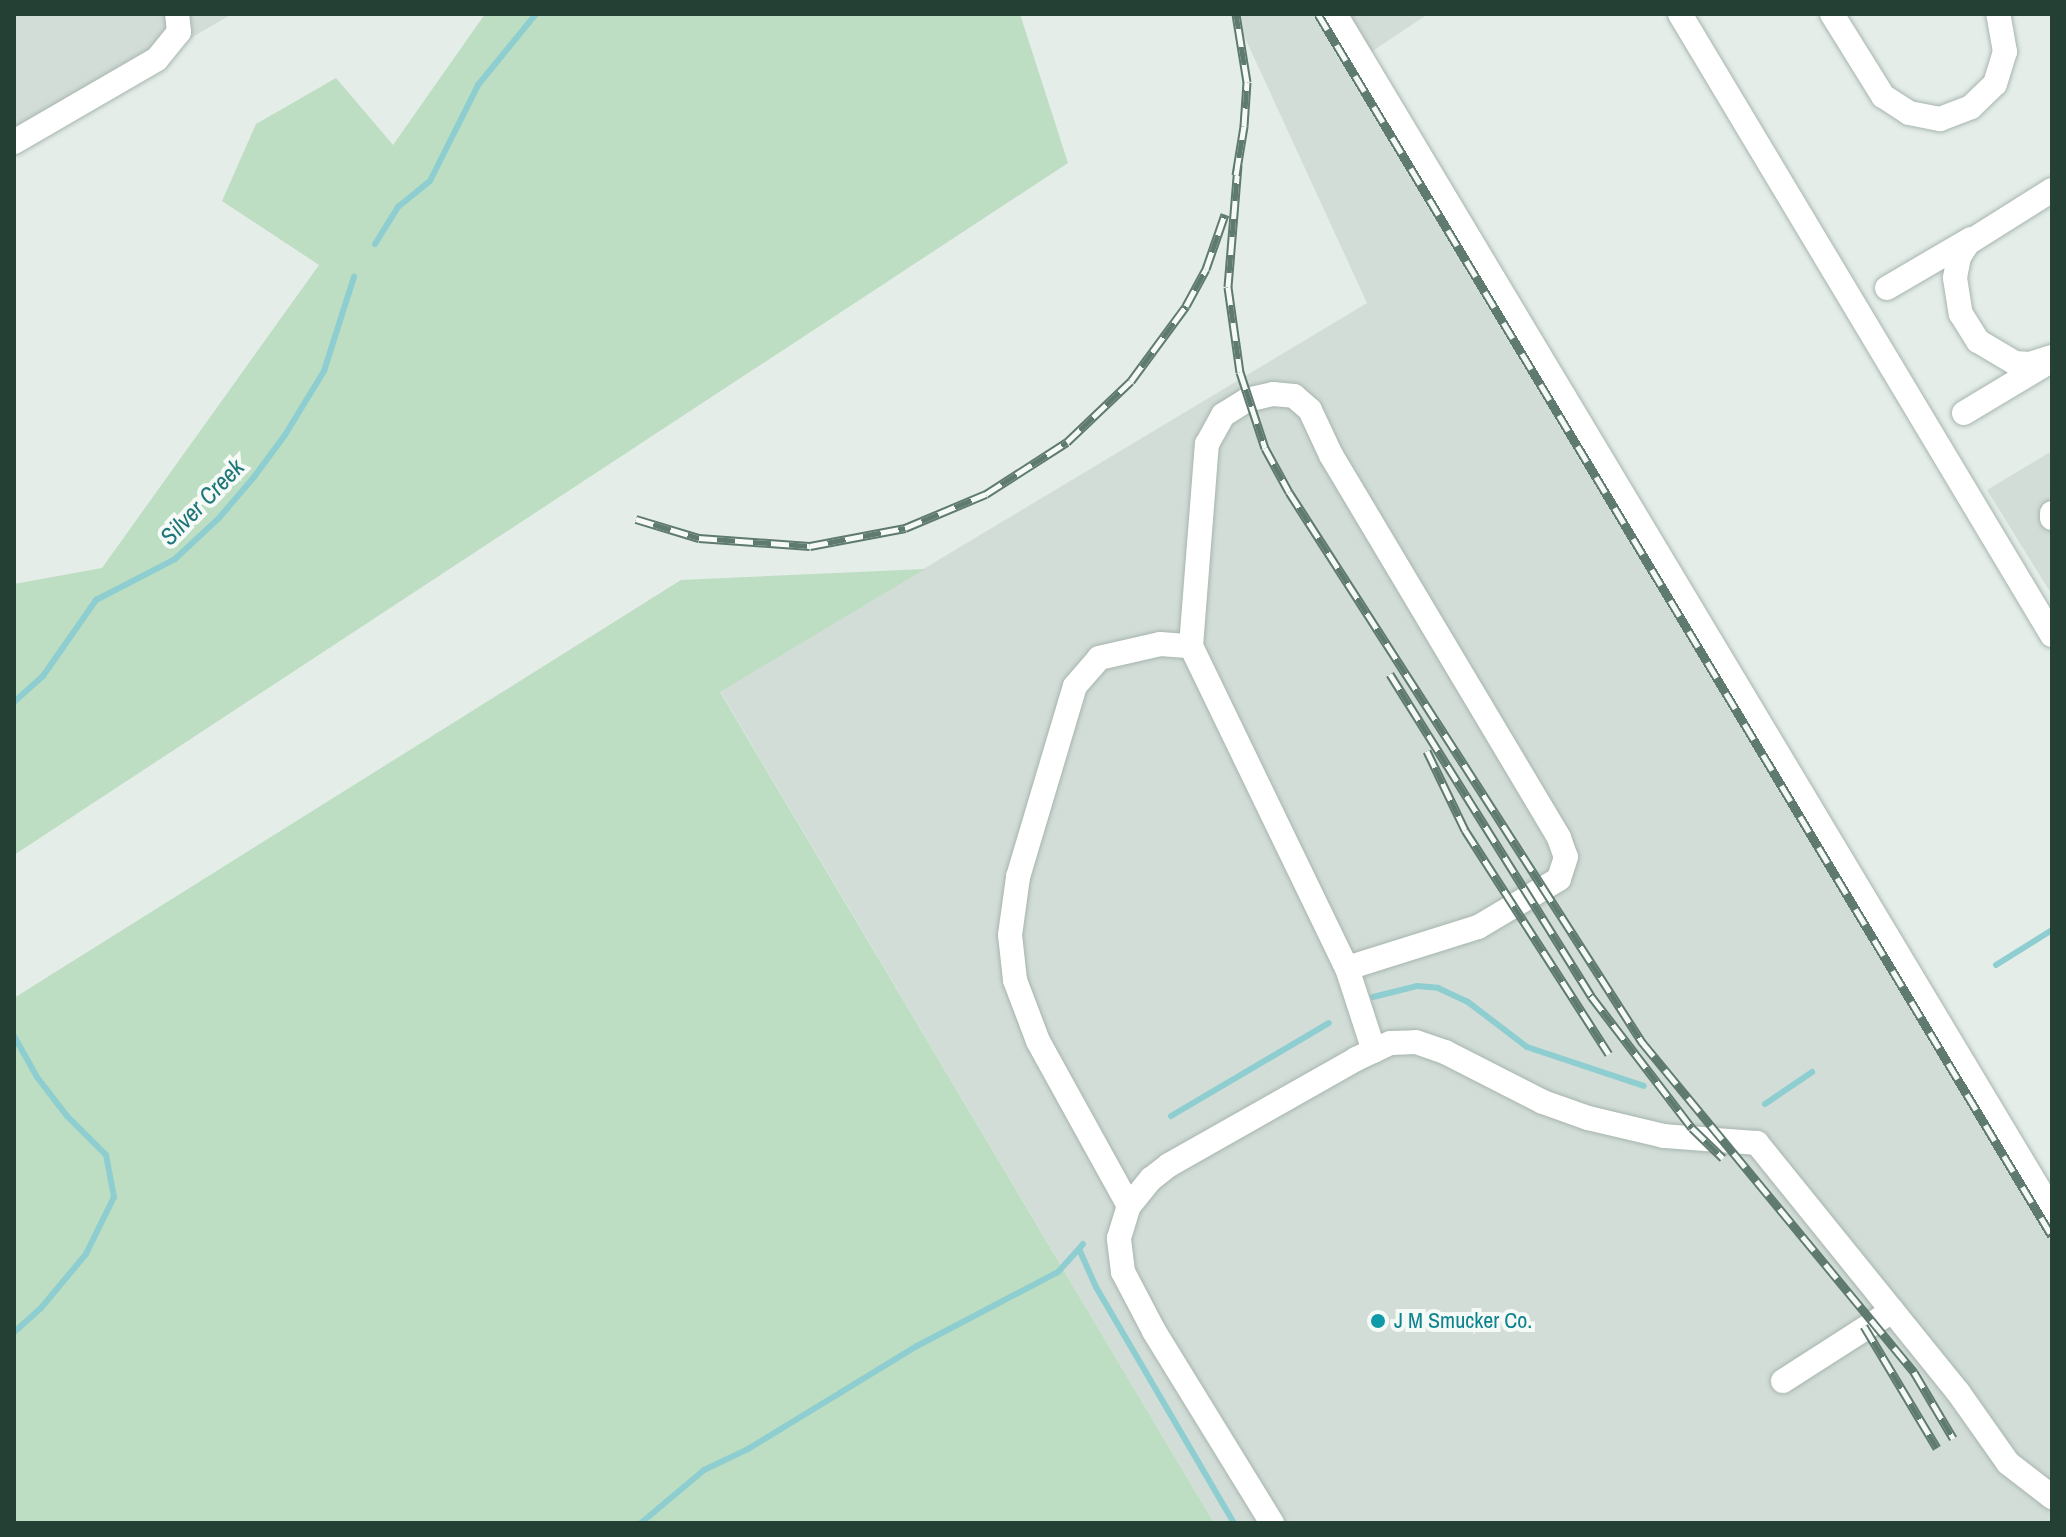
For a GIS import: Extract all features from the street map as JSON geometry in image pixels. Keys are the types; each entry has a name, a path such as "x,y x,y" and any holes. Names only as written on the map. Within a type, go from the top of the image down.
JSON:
{"street":[{"path":"14,142 157,59 179,32 177,14"},
{"path":"1335,14 2052,1211"},
{"path":"1680,14 2052,635"},
{"path":"1832,14 1883,96 1909,113 1940,119 1971,107 1995,84 2005,52 1998,14"},
{"path":"1887,288 2052,190"},
{"path":"1983,232 1968,243 1959,257 1955,278 1961,314 1969,330 1978,341 2015,363 2030,364 2052,359"},
{"path":"1964,413 2052,359"},
{"path":"1347,968 1478,927 1559,879 1566,857 1559,838 1331,455 1310,410 1294,396 1273,394 1247,400 1223,415 1207,444 1191,646 1347,968 1374,1051"},
{"path":"1129,1206 1038,1041 1015,980 1010,935 1018,877 1075,686 1099,658 1160,644 1191,646"},
{"path":"1272,1523 1154,1331 1123,1272 1119,1238 1129,1206 1151,1179 1169,1165 1374,1051 1391,1043 1416,1042 1445,1052 1543,1102 1588,1118 1664,1136 1757,1143 1958,1392 2008,1463 2052,1497"},
{"path":"1783,1381 1892,1311"}],"shaded area":[{"path":"14,14 232,14 14,141"},
{"path":"1234,14 1428,14 1362,58 2052,1211 2052,1523 1214,1523 720,691 1367,303"},
{"path":"2052,451 2052,595 1987,490"}],"green space":[{"path":"485,14 1020,14 1068,163 14,855 14,584 102,568 319,265 222,201 256,124 336,78 393,145"},
{"path":"925,569 720,692 1214,1523 14,1523 14,998 681,580"}],"waterway":[{"name":"Silver Creek","path":"375,244 398,207 430,181 478,85 536,14"},
{"name":"Silver Creek","path":"14,702 43,676 96,600 175,559 219,518 254,477 285,435 324,371 354,277"},
{"path":"1996,965 2052,930"},
{"path":"1373,997 1417,986 1438,988 1468,1002 1527,1047 1644,1086"},
{"path":"1171,1116 1329,1023"},
{"path":"14,1036 37,1077 67,1116 106,1155 114,1197 86,1254 41,1308 14,1332"},
{"path":"1765,1104 1812,1072"},
{"path":"1083,1244 1079,1249 1096,1287 1234,1523"},
{"path":"641,1523 704,1470 748,1449 917,1346 1058,1272 1079,1249"}],"railway":[{"path":"1236,14 1247,82 1236,175"},
{"path":"1318,14 2052,1236"},
{"path":"1238,165 1228,287 1240,372 1265,448 1289,492 1642,1042 1914,1372 1953,1438"},
{"path":"636,519 699,538 810,546 905,528 986,494 1067,442 1131,381 1186,306 1206,269 1225,214"},
{"path":"1390,674 1591,996 1692,1128 1723,1158"},
{"path":"1427,751 1465,830 1609,1054"},
{"path":"1864,1326 1937,1448"}],"place":[{"name":"J M Smucker Co.","path":"1378,1321"}]}
